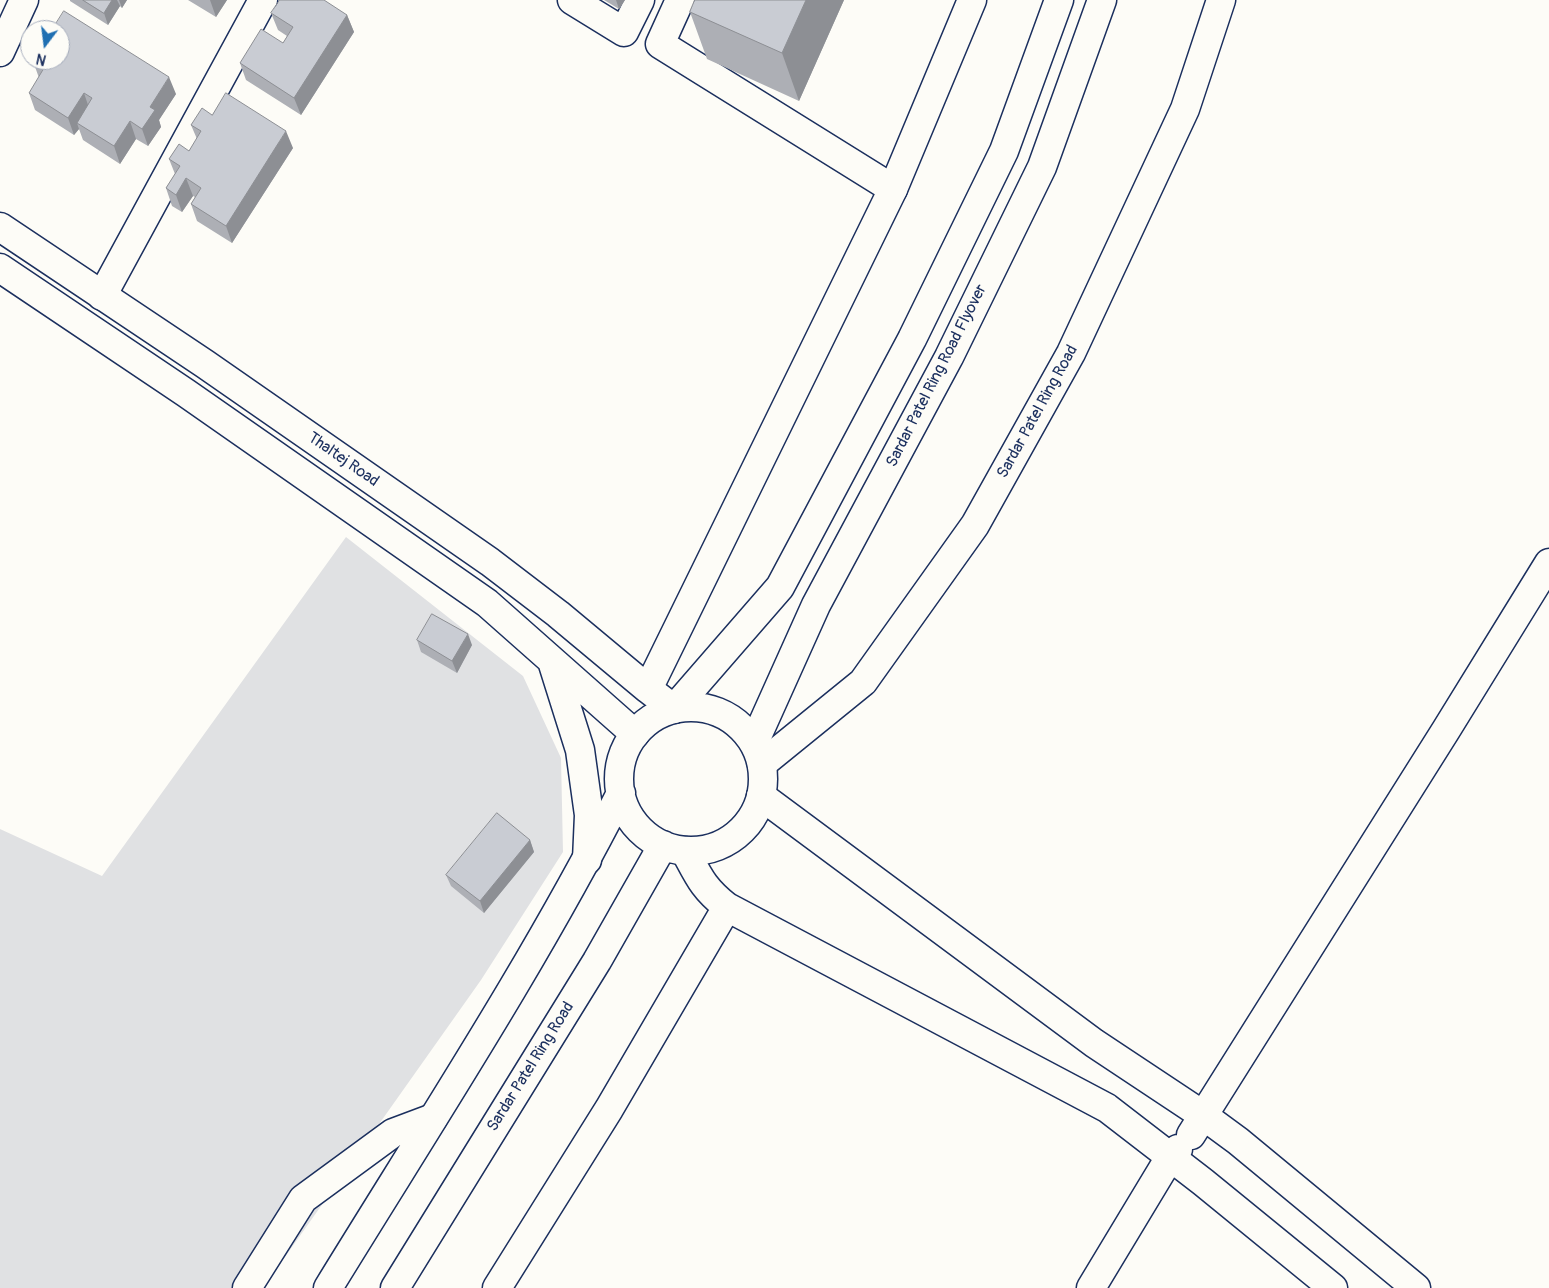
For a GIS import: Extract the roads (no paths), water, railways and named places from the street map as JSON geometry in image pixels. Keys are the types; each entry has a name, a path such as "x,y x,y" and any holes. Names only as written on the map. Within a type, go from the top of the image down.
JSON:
{"main road":[{"path":"0,52 24,0"},
{"path":"102,296 263,0"},
{"path":"572,0 624,32 640,0"},
{"path":"680,0 660,44 893,189"},
{"path":"648,689 893,189 972,0"},
{"path":"674,709 780,587 912,339 1004,151 1059,0"},
{"name":"Sardar Patel Ring Road Flyover","path":"758,754 816,605 949,357 1042,167 1102,0"},
{"name":"Sardar Patel Ring Road","path":"758,754 863,682 975,525 1071,353 1185,109 1221,0"},
{"name":"Thaltej Road","path":"0,227 205,364 490,562 558,614 674,709"},
{"path":"0,268 186,393 487,602 634,734"},
{"path":"1091,1288 1549,563"},
{"path":"552,661 580,750 588,815 587,860"},
{"path":"697,707 720,713 740,725 758,754 764,787 758,808 746,827 728,841 707,849 674,848 643,833 628,815 621,794 619,773 624,752 634,734 652,719 674,709 697,707"},
{"path":"328,1288 482,1039 587,860 621,794"},
{"path":"761,796 1094,1042 1186,1139 1333,1288"},
{"path":"674,848 710,894 727,907 1107,1108 1186,1139 1238,1141 1416,1288"},
{"name":"Sardar Patel Ring Road","path":"395,1288 597,961 674,848"},
{"path":"497,1288 609,1109 727,907"},
{"path":"247,1288 302,1199 393,1132 433,1118"}]}
